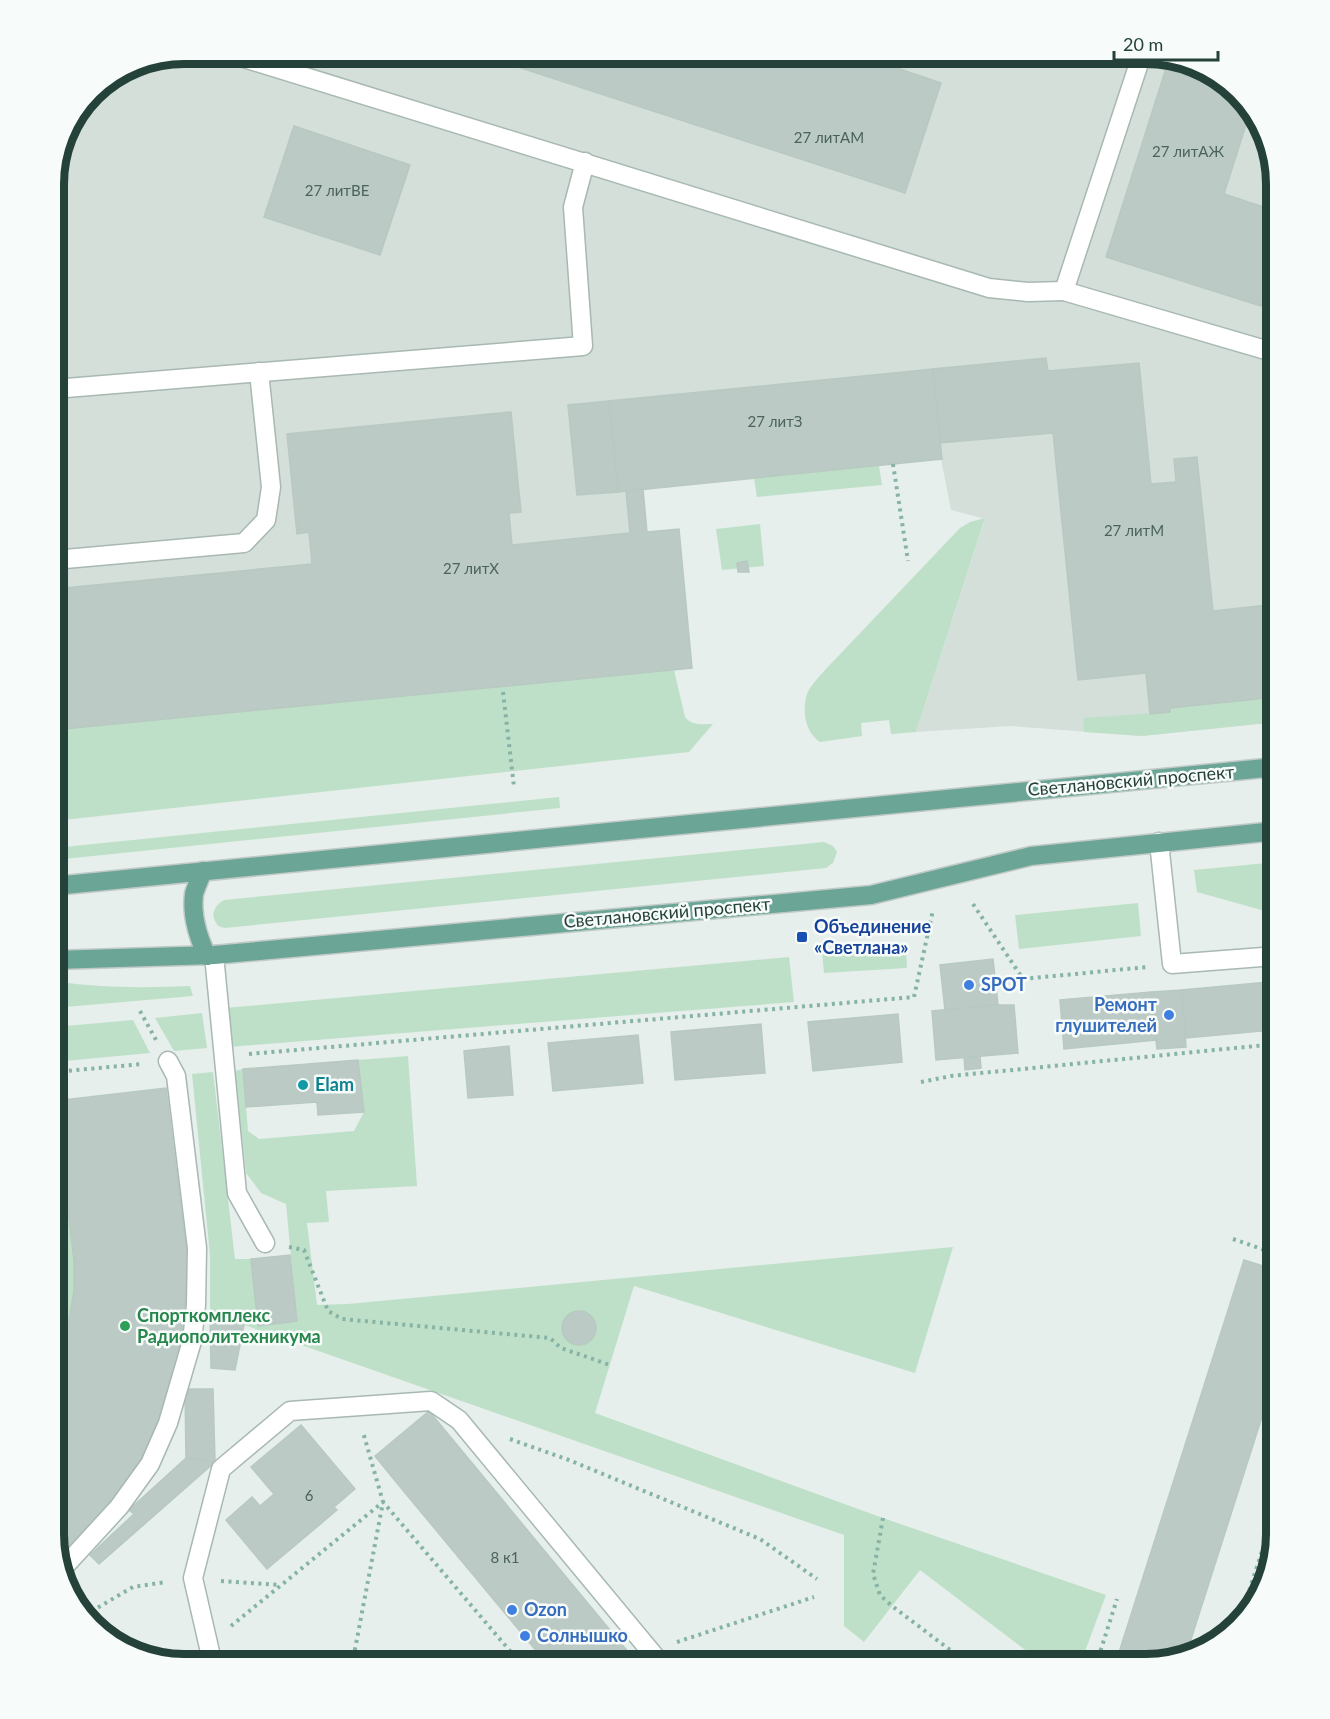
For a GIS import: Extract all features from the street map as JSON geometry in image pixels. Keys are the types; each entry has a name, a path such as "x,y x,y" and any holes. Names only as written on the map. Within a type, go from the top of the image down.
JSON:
{"main road":[{"name":"Светлановский проспект","path":"64,885 1266,768"},
{"name":"Светлановский проспект","path":"64,960 211,956 871,895 1031,856 1266,832"},
{"path":"203,871 194,894 197,936 211,956"}],"lane":[{"path":"264,64 989,288 1028,292 1064,291 1266,350"},
{"path":"1064,291 1138,65"},
{"path":"65,388 583,346 573,207 585,162"},
{"path":"65,559 244,543 266,520 271,487 259,372"},
{"path":"1159,842 1172,964 1266,957"},
{"path":"211,956 237,1193 265,1243"},
{"path":"68,1562 119,1507 150,1464 168,1423 192,1341 196,1305 197,1248 176,1076 168,1061"},
{"path":"210,1654 193,1578 221,1469 290,1411 431,1401 459,1420 653,1654"}],"path":[{"path":"893,464 908,561"},
{"path":"503,692 514,787"},
{"path":"973,904 1023,979 1172,964"},
{"path":"223,1056 914,996 933,910"},
{"path":"921,1082 951,1076 1266,1045"},
{"path":"64,1071 168,1061"},
{"path":"1233,1239 1266,1250"},
{"path":"265,1243 304,1250 328,1311 342,1319 550,1338 561,1348 610,1365"},
{"path":"356,1406 383,1502 513,1654"},
{"path":"502,1436 569,1460 760,1539 817,1579"},
{"path":"208,1646 383,1502"},
{"path":"354,1654 383,1502"},
{"path":"883,1518 873,1574 880,1595 891,1606 955,1654"},
{"path":"1247,1598 1265,1542"},
{"path":"650,1650 814,1596"},
{"path":"1100,1654 1117,1599"}],"shaded area":[{"path":"185,64 1153,65 1184,71 1219,89 1241,111 1253,131 1261,154 1266,185 1266,723 1142,736 1010,726 916,732 985,519 951,510 941,459 643,489 647,532 679,529 692,668 65,729 65,177 69,154 77,131 89,111 105,94 146,71"}],"green space":[{"path":"879,466 882,485 757,497 754,478"},
{"path":"985,518 916,732 891,734 889,720 861,723 862,736 820,742 811,733 805,714 807,694 812,685 960,528 970,522"},
{"path":"760,524 764,566 722,570 716,529"},
{"path":"674,670 685,717 694,723 713,724 689,752 65,820 65,729"},
{"path":"1266,698 1266,723 1142,736 1084,732 1083,718 1170,712 1170,708"},
{"path":"559,797 560,808 64,859 65,847"},
{"path":"824,842 833,846 837,852 833,863 826,868 225,928 218,926 213,915 217,905 224,900"},
{"path":"1266,863 1266,911 1197,892 1194,870"},
{"path":"1138,903 1141,936 1019,949 1015,915"},
{"path":"906,945 907,968 824,973 822,951"},
{"path":"789,957 794,1002 229,1047 225,1008"},
{"path":"64,982 122,987 190,986 193,996 64,1007"},
{"path":"202,1013 207,1048 174,1051 155,1018"},
{"path":"133,1020 150,1053 64,1061 64,1026"},
{"path":"408,1056 417,1186 326,1191 329,1222 307,1223 317,1305 348,1304 953,1247 915,1373 634,1286 595,1413 883,1518 1106,1595 1084,1654 1031,1654 920,1570 864,1642 844,1626 844,1535 210,1313 210,1255 192,1074 213,1072 235,1259 251,1259 258,1325 297,1321 286,1204 261,1193 246,1173 235,1071 243,1069 248,1131 259,1139 354,1131 364,1112 358,1060"},
{"path":"64,1188 74,1261 74,1291 69,1320 64,1319"}],"building":[{"path":"510,64 891,65 941,83 905,193"},
{"path":"1167,67 1184,71 1219,89 1241,111 1247,121 1224,194 1266,208 1266,290 1261,306 1106,257"},
{"path":"294,126 410,165 380,255 264,217"},
{"path":"1046,358 1048,371 1139,363 1151,484 1176,482 1174,459 1197,457 1213,611 1266,605 1266,698 1170,708 1170,712 1150,714 1146,673 1078,680 1053,433 940,443 933,369"},
{"path":"933,369 942,459 618,492 609,401"},
{"path":"609,401 618,492 577,495 568,405"},
{"path":"511,412 521,512 509,513 512,545 630,533 626,491 643,489 647,532 679,529 692,668 65,729 65,588 312,564 309,532 297,534 287,434"},
{"path":"747,561 749,572 738,572 737,563"},
{"name":"SPOT","path":"993,959 998,1005 945,1010 940,965"},
{"path":"1266,982 1266,1031 1186,1038 1182,990"},
{"name":"Ремонт глушителей","path":"1182,990 1186,1047 1157,1049 1151,992"},
{"path":"1151,992 1156,1040 1064,1049 1060,1000"},
{"path":"1014,1005 1018,1053 936,1060 932,1011"},
{"path":"898,1014 902,1062 813,1071 808,1022"},
{"path":"761,1024 765,1073 675,1080 671,1032"},
{"path":"638,1035 643,1083 553,1091 548,1043"},
{"path":"509,1046 513,1095 468,1098 464,1051"},
{"path":"980,1056 981,1068 965,1070 964,1057"},
{"name":"Elam","path":"358,1060 364,1112 318,1115 317,1102 246,1107 243,1069"},
{"name":"Спорткомплекс Радиополитехникума","path":"166,1088 186,1248 183,1331 174,1376 160,1419 140,1462 112,1502 66,1550 64,1534 64,1337 74,1291 74,1261 64,1179 64,1100"},
{"path":"290,1255 297,1321 258,1326 251,1259"},
{"path":"1244,1260 1266,1267 1266,1404 1189,1646 1161,1653 1119,1654"},
{"path":"579,1311 591,1316 596,1328 591,1340 579,1345 567,1340 562,1328 567,1316"},
{"path":"210,1313 244,1325 235,1370 211,1368"},
{"path":"185,1389 213,1389 215,1462 186,1458"},
{"path":"429,1411 630,1654 539,1654 375,1456"},
{"path":"301,1425 355,1489 334,1507 337,1510 267,1569 226,1520 252,1497 260,1506 274,1494 251,1467"},
{"path":"186,1458 215,1462 99,1564 90,1555 134,1514 129,1510"}],"place":[{"name":"Объединение «Светлана»","path":"802,937"},
{"name":"SPOT","path":"969,985"},
{"name":"Ремонт глушителей","path":"1169,1015"},
{"name":"Elam","path":"303,1085"},
{"name":"Спорткомплекс Радиополитехникума","path":"125,1326"},
{"name":"Ozon","path":"512,1610"},
{"name":"Солнышко","path":"525,1636"}]}
